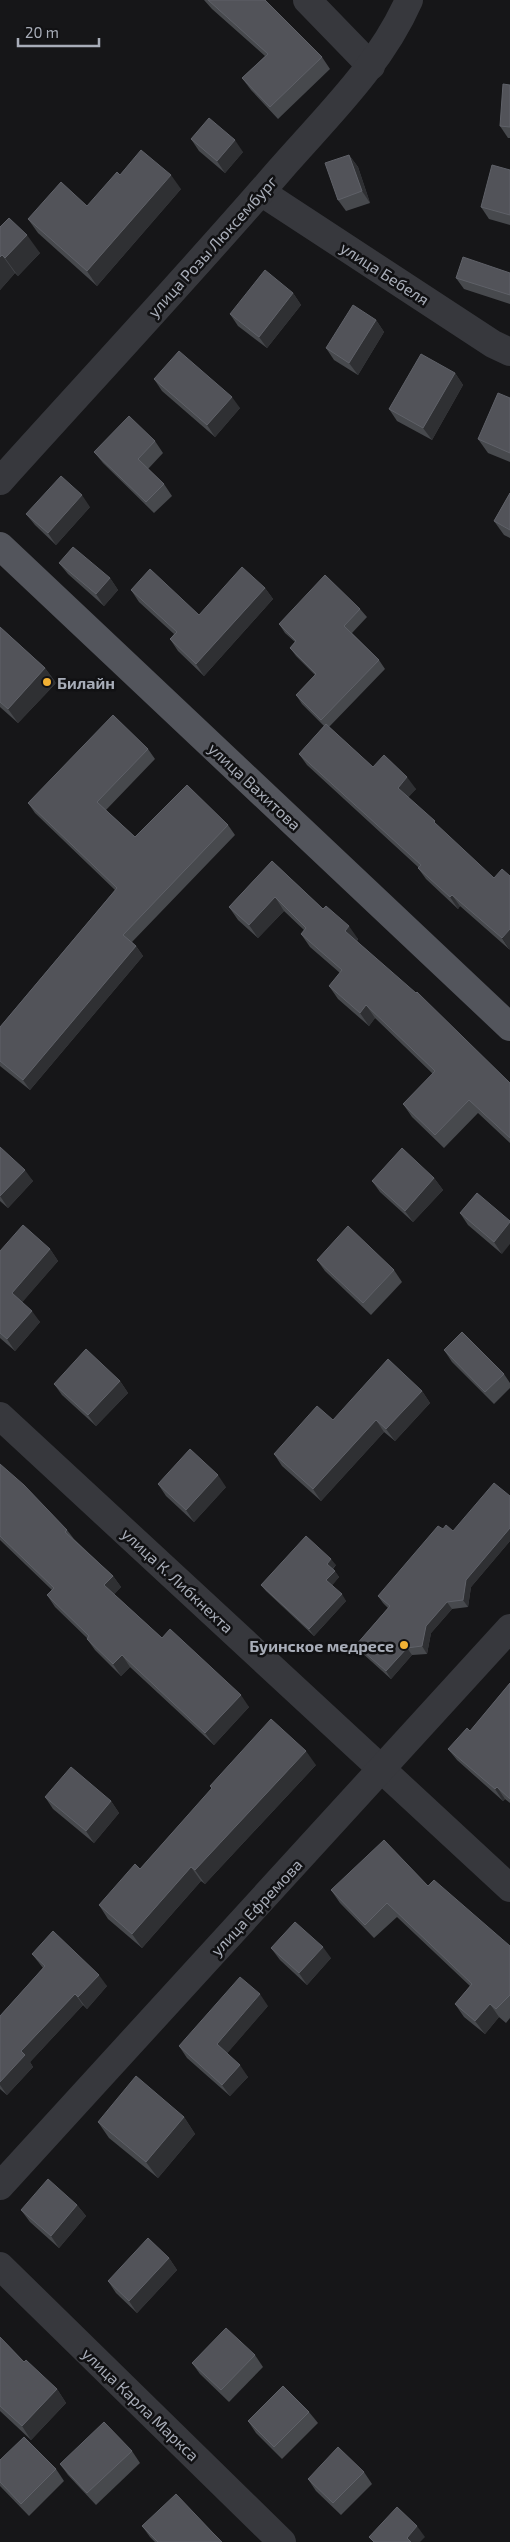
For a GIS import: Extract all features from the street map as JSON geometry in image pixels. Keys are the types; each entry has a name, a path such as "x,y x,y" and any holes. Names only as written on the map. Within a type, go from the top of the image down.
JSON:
{"main road":[{"name":"улица Вахитова","path":"0,546 510,1027"}],"street":[{"path":"307,0 371,66"},
{"name":"улица Розы Люксембург","path":"0,481 261,192 371,66 396,29 409,0"},
{"name":"улица Бебеля","path":"261,192 493,344 510,352"},
{"name":"улица К. Либкнехта","path":"0,1416 510,1888"},
{"name":"улица Ефремова","path":"0,2186 510,1628"},
{"name":"улица Карла Маркса","path":"0,2266 282,2542"}],"building":[{"path":"208,0 265,0 322,57 270,107 242,78 268,54"},
{"path":"503,84 510,85 510,127 500,126"},
{"path":"209,118 235,140 217,161 191,139"},
{"path":"141,150 171,175 87,271 28,219 61,182 87,206 117,172 120,175"},
{"path":"349,155 362,191 338,200 325,163"},
{"path":"492,165 510,170 510,215 481,207"},
{"path":"9,218 27,235 5,258 2,255 0,257 0,227"},
{"path":"463,257 510,273 510,295 456,278"},
{"path":"265,270 293,293 259,337 230,314"},
{"path":"353,305 376,320 349,363 326,348"},
{"path":"179,351 232,397 207,425 154,379"},
{"path":"421,354 455,373 423,428 389,409"},
{"path":"498,393 510,398 510,453 478,439"},
{"path":"129,416 155,441 138,459 164,484 146,502 94,452"},
{"path":"61,476 82,495 48,533 26,514"},
{"path":"510,493 510,530 494,521"},
{"path":"73,547 110,578 96,594 59,563"},
{"path":"242,567 265,588 196,664 170,639 177,632 131,590 150,569 199,615"},
{"path":"325,575 360,609 344,626 379,660 321,720 296,695 316,674 290,648 296,641 279,624"},
{"path":"0,627 45,668 8,709 0,702"},
{"path":"113,715 148,749 97,802 135,837 187,785 228,825 123,935 136,946 23,1080 0,1061 0,1027 117,888 28,803"},
{"path":"326,724 373,767 384,755 407,777 398,788 494,878 502,869 510,876 510,929 502,938 452,895 450,897 418,868 421,865 299,754"},
{"path":"272,861 323,909 326,906 349,926 345,931 417,992 510,1083 510,1138 469,1100 435,1135 403,1104 435,1071 366,1005 360,1013 329,986 342,970 301,934 306,928 275,897 249,925 229,907"},
{"path":"0,1147 25,1170 0,1196"},
{"path":"402,1148 434,1178 405,1211 372,1181"},
{"path":"477,1193 510,1221 494,1242 460,1213"},
{"path":"23,1225 50,1249 12,1293 32,1311 7,1339 0,1333 0,1251"},
{"path":"348,1226 394,1270 363,1303 317,1260"},
{"path":"462,1332 504,1374 485,1392 444,1350"},
{"path":"86,1349 120,1381 88,1415 54,1384"},
{"path":"388,1359 422,1391 386,1429 376,1420 313,1489 274,1454 317,1406 333,1420"},
{"path":"190,1449 218,1475 186,1510 158,1484"},
{"path":"0,1464 24,1485 67,1530 65,1532 113,1576 104,1585 162,1638 170,1629 241,1695 205,1733 122,1655 113,1664 87,1639 89,1636 47,1595 54,1588 0,1536"},
{"path":"494,1483 510,1496 510,1528 466,1580 463,1600 447,1602 426,1626 422,1646 407,1648 386,1671 356,1645 390,1606 378,1596 438,1526 443,1529 446,1525 453,1531"},
{"path":"306,1536 331,1559 327,1564 335,1571 326,1580 342,1594 309,1629 261,1585"},
{"path":"510,1683 510,1799 497,1787 495,1789 448,1749 467,1728 470,1731"},
{"path":"271,1719 306,1751 195,1870 191,1867 132,1934 99,1905 135,1864 140,1869 212,1788 210,1786"},
{"path":"71,1767 111,1801 86,1831 45,1797"},
{"path":"384,1840 428,1886 434,1880 510,1946 510,1995 496,2009 490,2004 475,2021 455,2004 472,1984 387,1903 365,1925 331,1890"},
{"path":"295,1922 323,1947 299,1973 271,1948"},
{"path":"53,1931 99,1975 78,1997 75,1994 21,2051 25,2055 0,2082 0,2016 45,1966 32,1954"},
{"path":"240,1977 260,1994 217,2044 240,2065 222,2085 179,2046"},
{"path":"136,2076 184,2117 146,2162 98,2122"},
{"path":"48,2179 77,2205 51,2236 21,2210"},
{"path":"148,2238 169,2258 129,2301 108,2281"},
{"path":"226,2328 255,2355 221,2390 192,2363"},
{"path":"0,2337 24,2362 26,2360 57,2389 22,2426 0,2406"},
{"path":"283,2386 309,2412 274,2447 248,2421"},
{"path":"104,2422 132,2451 87,2493 60,2464"},
{"path":"24,2437 56,2469 21,2504 0,2482 0,2460"},
{"path":"338,2447 364,2472 333,2503 308,2479"},
{"path":"176,2494 222,2542 158,2542 142,2526"},
{"path":"397,2507 417,2526 407,2538 411,2542 374,2542 369,2537"}],"place":[{"name":"Билайн","path":"47,682"},
{"name":"Буинское медресе","path":"404,1645"}]}
